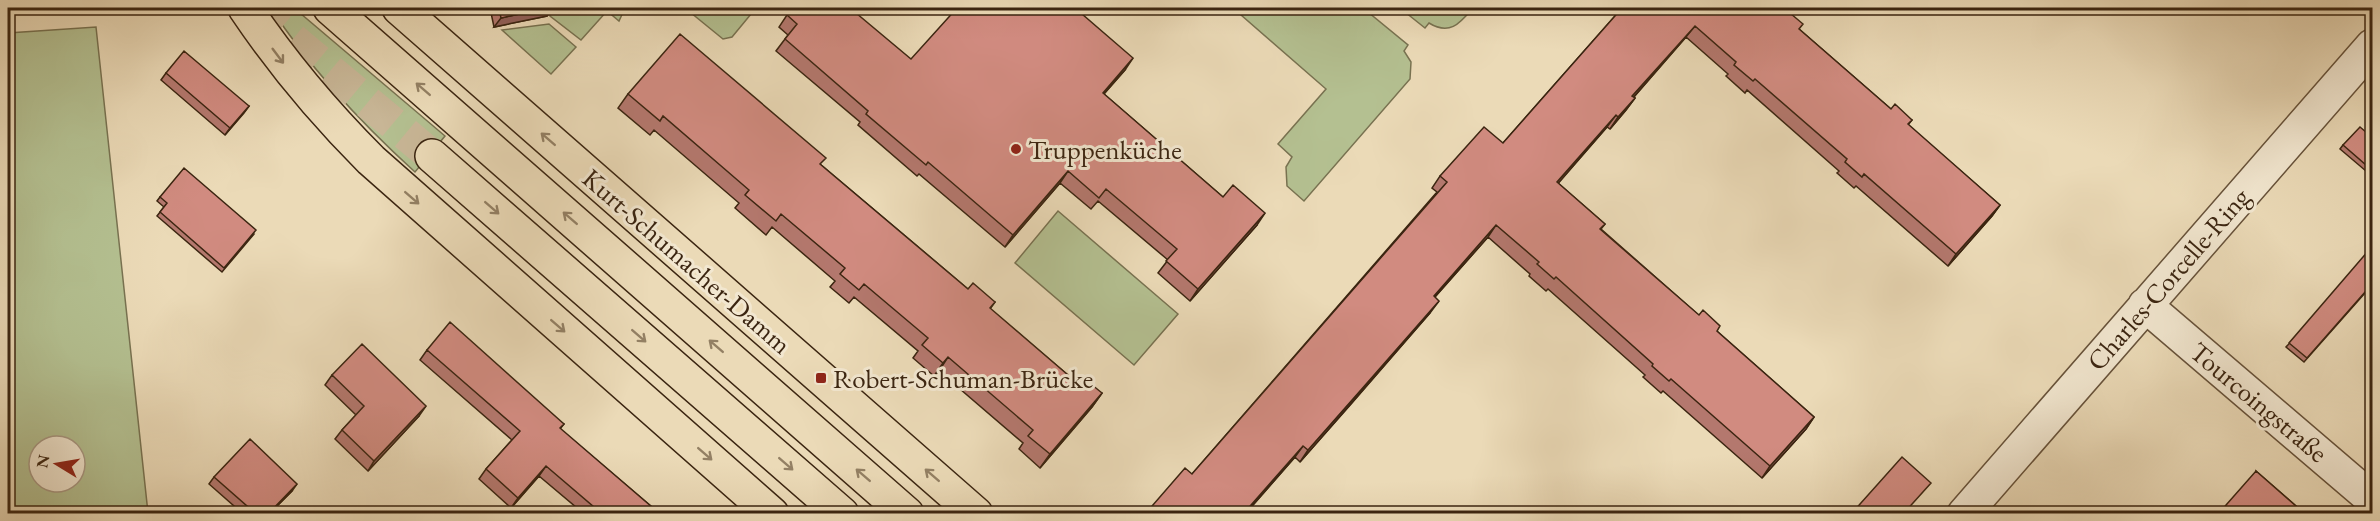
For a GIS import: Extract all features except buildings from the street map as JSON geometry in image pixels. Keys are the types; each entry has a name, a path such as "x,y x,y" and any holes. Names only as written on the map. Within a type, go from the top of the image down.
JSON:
{"main road":[{"path":"245,8 294,76 342,132 371,160 772,513"},
{"path":"330,8 907,513"},
{"name":"Kurt-Schumacher-Damm","path":"399,8 976,513"},
{"path":"432,156 842,513"}],"street":[{"name":"Charles-Corcelle-Ring","path":"1964,513 2373,46"},
{"name":"Tourcoingstraße","path":"2145,305 2373,499"}],"green space":[{"path":"271,8 294,8 445,136 415,172 337,94 286,31"},
{"path":"548,8 625,8 619,21 607,11 581,40 550,16"},
{"path":"685,8 756,8 732,37 723,39"},
{"path":"1233,8 1363,8 1408,45 1404,51 1411,62 1410,79 1304,201 1287,186 1286,167 1292,157 1278,144 1326,89"},
{"path":"1400,8 1473,8 1454,26 1443,28 1429,23 1425,28"},
{"path":"549,24 576,47 551,74 502,30"},
{"path":"96,27 148,513 8,513 8,33"},
{"path":"1058,211 1178,314 1134,365 1015,263"}],"tunnel":[{"path":"255,8 432,156"}],"place":[{"name":"Truppenküche","path":"1016,149"},
{"name":"Robert-Schuman-Brücke","path":"821,378"}]}
